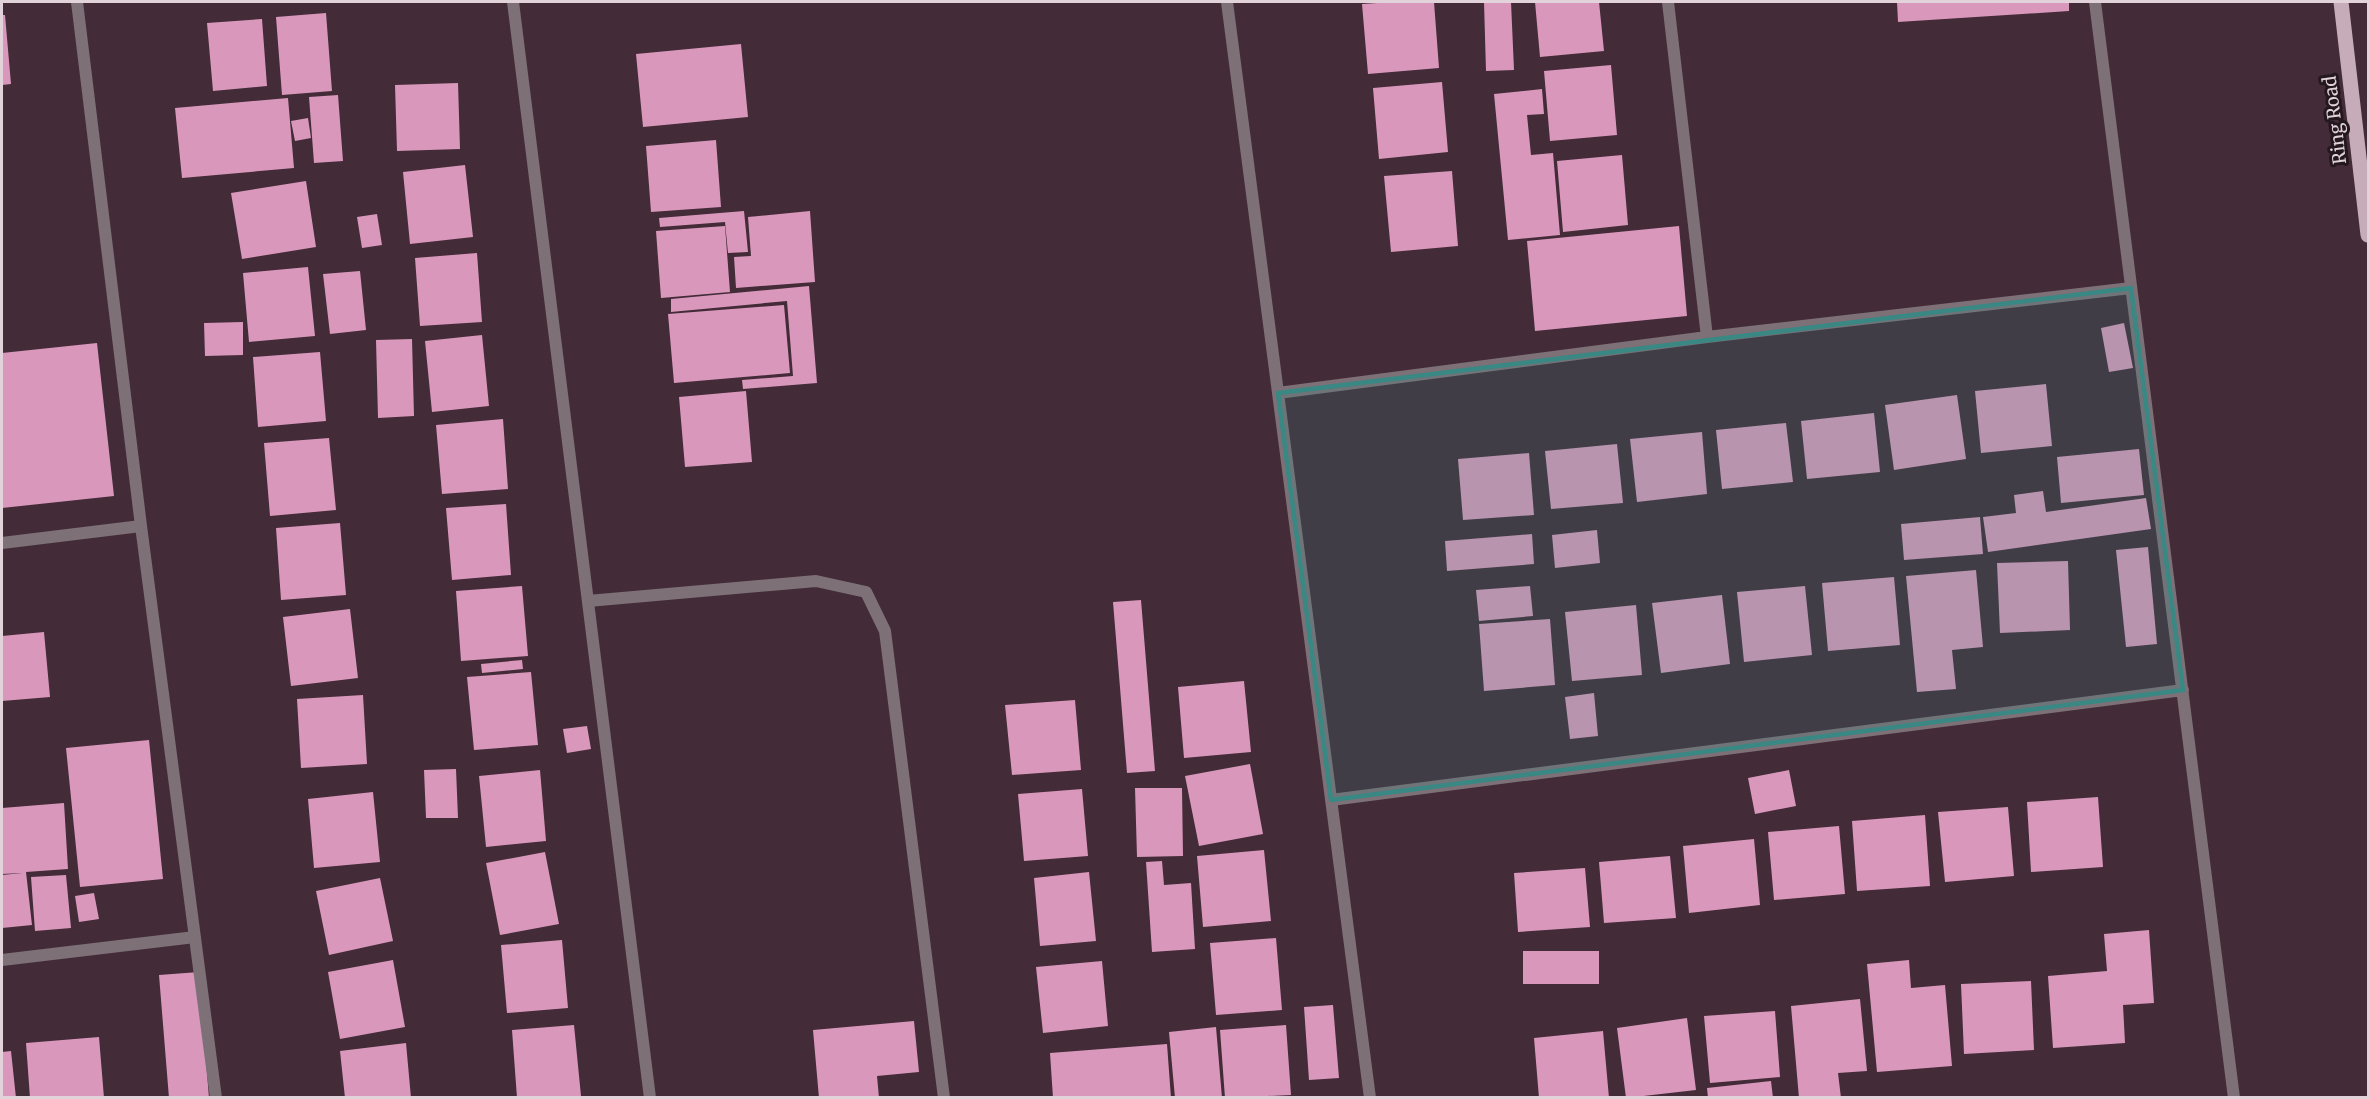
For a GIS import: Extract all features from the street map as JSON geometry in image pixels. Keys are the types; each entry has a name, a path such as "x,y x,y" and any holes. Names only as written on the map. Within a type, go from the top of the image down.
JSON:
{"main road":[{"name":"Ring Road","path":"2341,2 2368,235"}],"street":[{"path":"77,2 141,526 216,1098"},
{"path":"513,2 650,1098"},
{"path":"1227,2 1370,1098"},
{"path":"1668,2 1707,337"},
{"path":"2095,2 2234,1098"},
{"path":"1278,393 1707,337 2131,288"},
{"path":"2,543 141,526"},
{"path":"588,600 816,581 866,592 885,631 944,1098"},
{"path":"1331,800 2183,690"},
{"path":"2,960 195,937"}],"highlighted area":[{"path":"2131,288 2183,690 1331,800 1278,393"}],"building":[{"path":"1434,2 1439,68 1368,74 1362,4"},
{"path":"1484,2 1511,2 1514,70 1486,71"},
{"path":"1535,2 1599,2 1604,51 1540,57"},
{"path":"1897,2 2069,2 2069,11 1898,22"},
{"path":"326,13 332,91 282,95 276,17"},
{"path":"2,15 5,15 11,84 2,85"},
{"path":"262,19 267,86 213,91 207,23"},
{"path":"741,44 748,117 643,127 636,54"},
{"path":"1611,65 1617,135 1550,141 1544,71"},
{"path":"1442,82 1448,152 1379,159 1373,88"},
{"path":"458,83 460,149 397,151 395,85"},
{"path":"1542,89 1544,114 1527,115 1531,155 1553,153 1560,235 1508,240 1494,94"},
{"path":"338,95 343,161 314,163 309,97"},
{"path":"288,98 294,168 182,178 175,108"},
{"path":"308,118 311,138 295,141 291,121"},
{"path":"716,140 721,207 651,212 646,146"},
{"path":"1622,155 1628,225 1563,232 1557,161"},
{"path":"465,165 473,237 410,244 403,172"},
{"path":"1452,171 1458,246 1391,252 1384,176"},
{"path":"306,181 316,247 242,259 231,193"},
{"path":"744,211 748,252 728,253 725,222 660,227 659,218"},
{"path":"810,211 815,282 736,288 734,257 751,256 748,217"},
{"path":"377,214 382,245 362,248 357,217"},
{"path":"725,226 730,292 661,298 656,231"},
{"path":"1679,226 1687,316 1535,331 1527,241"},
{"path":"477,253 482,322 420,326 415,258"},
{"path":"308,267 315,336 249,342 243,273"},
{"path":"360,271 366,330 330,334 323,274"},
{"path":"809,286 817,383 743,389 742,380 793,376 787,301 671,312 671,299"},
{"path":"784,305 790,373 674,383 668,314"},
{"path":"243,322 243,355 205,356 204,323"},
{"path":"2124,323 2133,368 2109,372 2101,328"},
{"path":"482,335 489,406 432,412 425,341"},
{"path":"412,339 414,416 378,418 376,340"},
{"path":"97,343 114,496 2,508 2,353"},
{"path":"320,352 326,421 258,427 253,357"},
{"path":"2046,384 2052,446 1981,453 1975,391"},
{"path":"746,391 752,462 685,467 679,397"},
{"path":"1957,395 1966,459 1894,470 1885,405"},
{"path":"1874,413 1880,472 1807,479 1801,421"},
{"path":"503,419 508,489 442,494 436,425"},
{"path":"1786,423 1793,482 1722,489 1716,430"},
{"path":"1702,432 1707,494 1637,502 1630,439"},
{"path":"329,438 336,510 270,516 264,443"},
{"path":"1617,444 1623,503 1551,509 1545,451"},
{"path":"2139,449 2144,495 2061,503 2057,457"},
{"path":"1529,453 1534,515 1463,520 1458,459"},
{"path":"2043,491 2046,512 2146,498 2151,529 1988,552 1983,517 2016,513 2014,495"},
{"path":"506,504 511,575 452,580 446,508"},
{"path":"1980,517 1983,554 1904,560 1901,524"},
{"path":"340,523 346,595 281,600 276,528"},
{"path":"1597,530 1600,563 1555,568 1552,535"},
{"path":"1532,534 1534,564 1447,571 1445,541"},
{"path":"2148,547 2157,644 2126,647 2116,550"},
{"path":"2068,561 2070,630 2000,633 1997,563"},
{"path":"1976,570 1983,647 1952,650 1956,689 1917,692 1906,576"},
{"path":"1894,577 1900,645 1828,651 1822,583"},
{"path":"522,586 528,656 461,661 456,591"},
{"path":"1530,586 1533,616 1479,621 1476,590"},
{"path":"1805,586 1812,655 1744,662 1737,592"},
{"path":"1722,595 1730,664 1661,673 1652,603"},
{"path":"1141,600 1155,771 1127,773 1113,602"},
{"path":"1636,605 1642,675 1572,681 1565,612"},
{"path":"350,609 358,678 291,686 283,617"},
{"path":"1550,619 1555,685 1484,691 1479,624"},
{"path":"44,632 50,697 2,701 2,636"},
{"path":"522,660 523,669 482,673 481,664"},
{"path":"531,672 538,745 474,750 467,677"},
{"path":"1244,681 1251,752 1184,758 1178,687"},
{"path":"1594,693 1598,736 1570,739 1565,697"},
{"path":"363,695 367,764 301,768 297,699"},
{"path":"1075,700 1081,770 1012,775 1005,705"},
{"path":"587,726 591,749 567,753 563,729"},
{"path":"149,740 163,879 80,887 66,748"},
{"path":"1250,764 1263,834 1199,846 1185,776"},
{"path":"456,769 458,818 426,818 424,770"},
{"path":"540,770 546,841 486,847 479,776"},
{"path":"1789,770 1796,806 1755,814 1748,778"},
{"path":"1135,788 1182,788 1183,856 1137,857"},
{"path":"1082,789 1088,856 1024,861 1018,794"},
{"path":"373,792 380,862 314,868 308,799"},
{"path":"2098,797 2103,867 2031,872 2027,802"},
{"path":"64,803 68,869 26,872 32,925 2,928 2,875 22,873 2,874 2,808"},
{"path":"2008,807 2014,876 1945,882 1938,812"},
{"path":"1925,815 1930,886 1857,891 1852,821"},
{"path":"1839,826 1845,894 1774,900 1768,832"},
{"path":"1754,839 1760,905 1689,913 1683,846"},
{"path":"1264,850 1271,921 1203,927 1197,856"},
{"path":"545,852 559,924 500,935 486,863"},
{"path":"1670,856 1676,918 1604,923 1599,862"},
{"path":"1162,861 1164,885 1191,883 1195,949 1152,952 1146,862"},
{"path":"1585,868 1590,927 1518,932 1514,873"},
{"path":"1089,872 1096,941 1040,946 1034,878"},
{"path":"66,875 71,928 35,931 31,877"},
{"path":"380,878 393,941 329,955 316,891"},
{"path":"94,893 99,919 79,922 75,896"},
{"path":"2149,930 2154,1003 2123,1005 2125,1043 2053,1048 2048,976 2107,971 2104,934"},
{"path":"1276,938 1282,1010 1216,1015 1210,943"},
{"path":"562,940 568,1008 507,1013 501,945"},
{"path":"1523,951 1599,951 1599,984 1523,984"},
{"path":"393,960 405,1027 340,1039 328,972"},
{"path":"1909,960 1911,988 1945,985 1952,1066 1877,1072 1867,964"},
{"path":"1102,961 1108,1026 1043,1033 1036,967"},
{"path":"199,972 209,1098 169,1098 159,975"},
{"path":"2031,981 2034,1050 1964,1054 1961,984"},
{"path":"1860,999 1867,1071 1838,1073 1841,1098 1799,1098 1791,1006"},
{"path":"1333,1005 1339,1078 1309,1080 1304,1007"},
{"path":"1775,1011 1780,1077 1710,1083 1704,1016"},
{"path":"1687,1018 1696,1090 1626,1098 1617,1028"},
{"path":"914,1021 919,1072 877,1076 879,1098 819,1098 813,1030"},
{"path":"574,1025 581,1096 517,1098 512,1030"},
{"path":"1286,1025 1291,1095 1225,1098 1220,1030"},
{"path":"1216,1027 1222,1098 1175,1098 1169,1032"},
{"path":"1603,1031 1609,1098 1539,1098 1534,1038"},
{"path":"99,1037 104,1098 30,1098 26,1043"},
{"path":"406,1043 411,1098 345,1098 340,1051"},
{"path":"1167,1044 1171,1098 1053,1098 1050,1053"},
{"path":"11,1051 16,1098 2,1098 2,1052"},
{"path":"1771,1081 1773,1098 1708,1098 1707,1088"}]}
